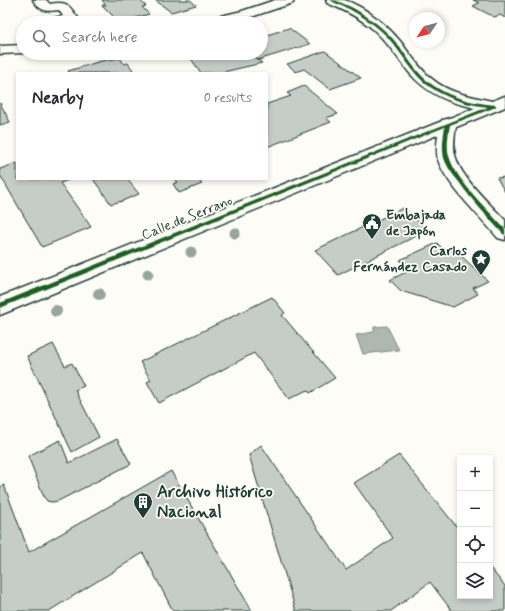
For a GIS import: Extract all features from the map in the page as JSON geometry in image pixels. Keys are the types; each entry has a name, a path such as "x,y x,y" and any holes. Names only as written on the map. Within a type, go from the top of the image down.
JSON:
{"street":[{"path":"39,0 46,8 62,6 70,16"},
{"path":"238,16 288,0"},
{"path":"332,0 358,12 381,28 418,74 430,84 443,92 473,103 499,104"},
{"path":"0,50 16,49"},
{"name":"Calle de Serrano","path":"0,306 499,104"},
{"path":"448,124 446,150 448,160 460,180 505,233"}],"shaded area":[{"path":"387,326 399,350 363,354 356,335 374,332 374,327"}],"building":[{"path":"102,0 139,0 146,6 142,7 149,14 142,16 113,16 102,5 106,5"},
{"path":"155,0 190,0 196,5 171,12"},
{"path":"473,0 505,0 505,18 500,15 494,17 473,6 479,3"},
{"path":"289,28 310,44 268,57 268,35"},
{"path":"325,51 361,78 330,89 304,69 296,72 287,64"},
{"path":"121,60 124,64 128,63 134,72 68,71 101,61"},
{"path":"192,60 258,60 262,63 223,72 200,72"},
{"path":"304,86 338,114 326,118 331,122 268,147 268,104 291,96 287,93"},
{"path":"0,103 10,122 0,125"},
{"path":"16,163 16,180 68,180 60,183 91,227 42,247 0,175 0,169"},
{"path":"505,177 505,192 497,178"},
{"path":"94,180 128,180 139,194 122,201 111,204"},
{"path":"176,180 198,180 202,184 179,193 173,184 178,182"},
{"name":"Embajada de Japón","path":"403,208 428,230 338,275 315,250"},
{"path":"437,243 447,253 455,250 488,281 473,288 478,294 453,307 401,291 390,280 410,270 400,260"},
{"path":"272,297 285,313 282,315 335,378 310,393 307,390 289,399 254,353 159,403 147,382 151,380 140,362"},
{"path":"53,344 65,366 72,363 84,386 75,390 99,437 72,452 27,356"},
{"path":"117,439 131,464 58,501 47,501 44,497 28,456 60,440 69,463"},
{"path":"261,445 346,570 393,538 354,483 399,455 457,527 457,599 493,599 493,572 505,586 505,611 452,611 430,582 391,611 296,611 249,455"},
{"name":"Archivo Histórico Nacional","path":"171,471 252,611 173,611 143,553 49,611 0,611 0,487 4,485 29,552"}],"cycle path":[{"path":"332,0 357,12 380,28 395,44 417,73 441,92 461,100 492,106"},
{"path":"0,306 494,106"},
{"path":"448,124 446,150 447,159 451,167 464,186 505,233"}],"place":[{"name":"Embajada de Japón","path":"372,240"},
{"name":"Carlos Fernández Casado","path":"481,276"},
{"name":"Archivo Histórico Nacional","path":"143,519"}]}
